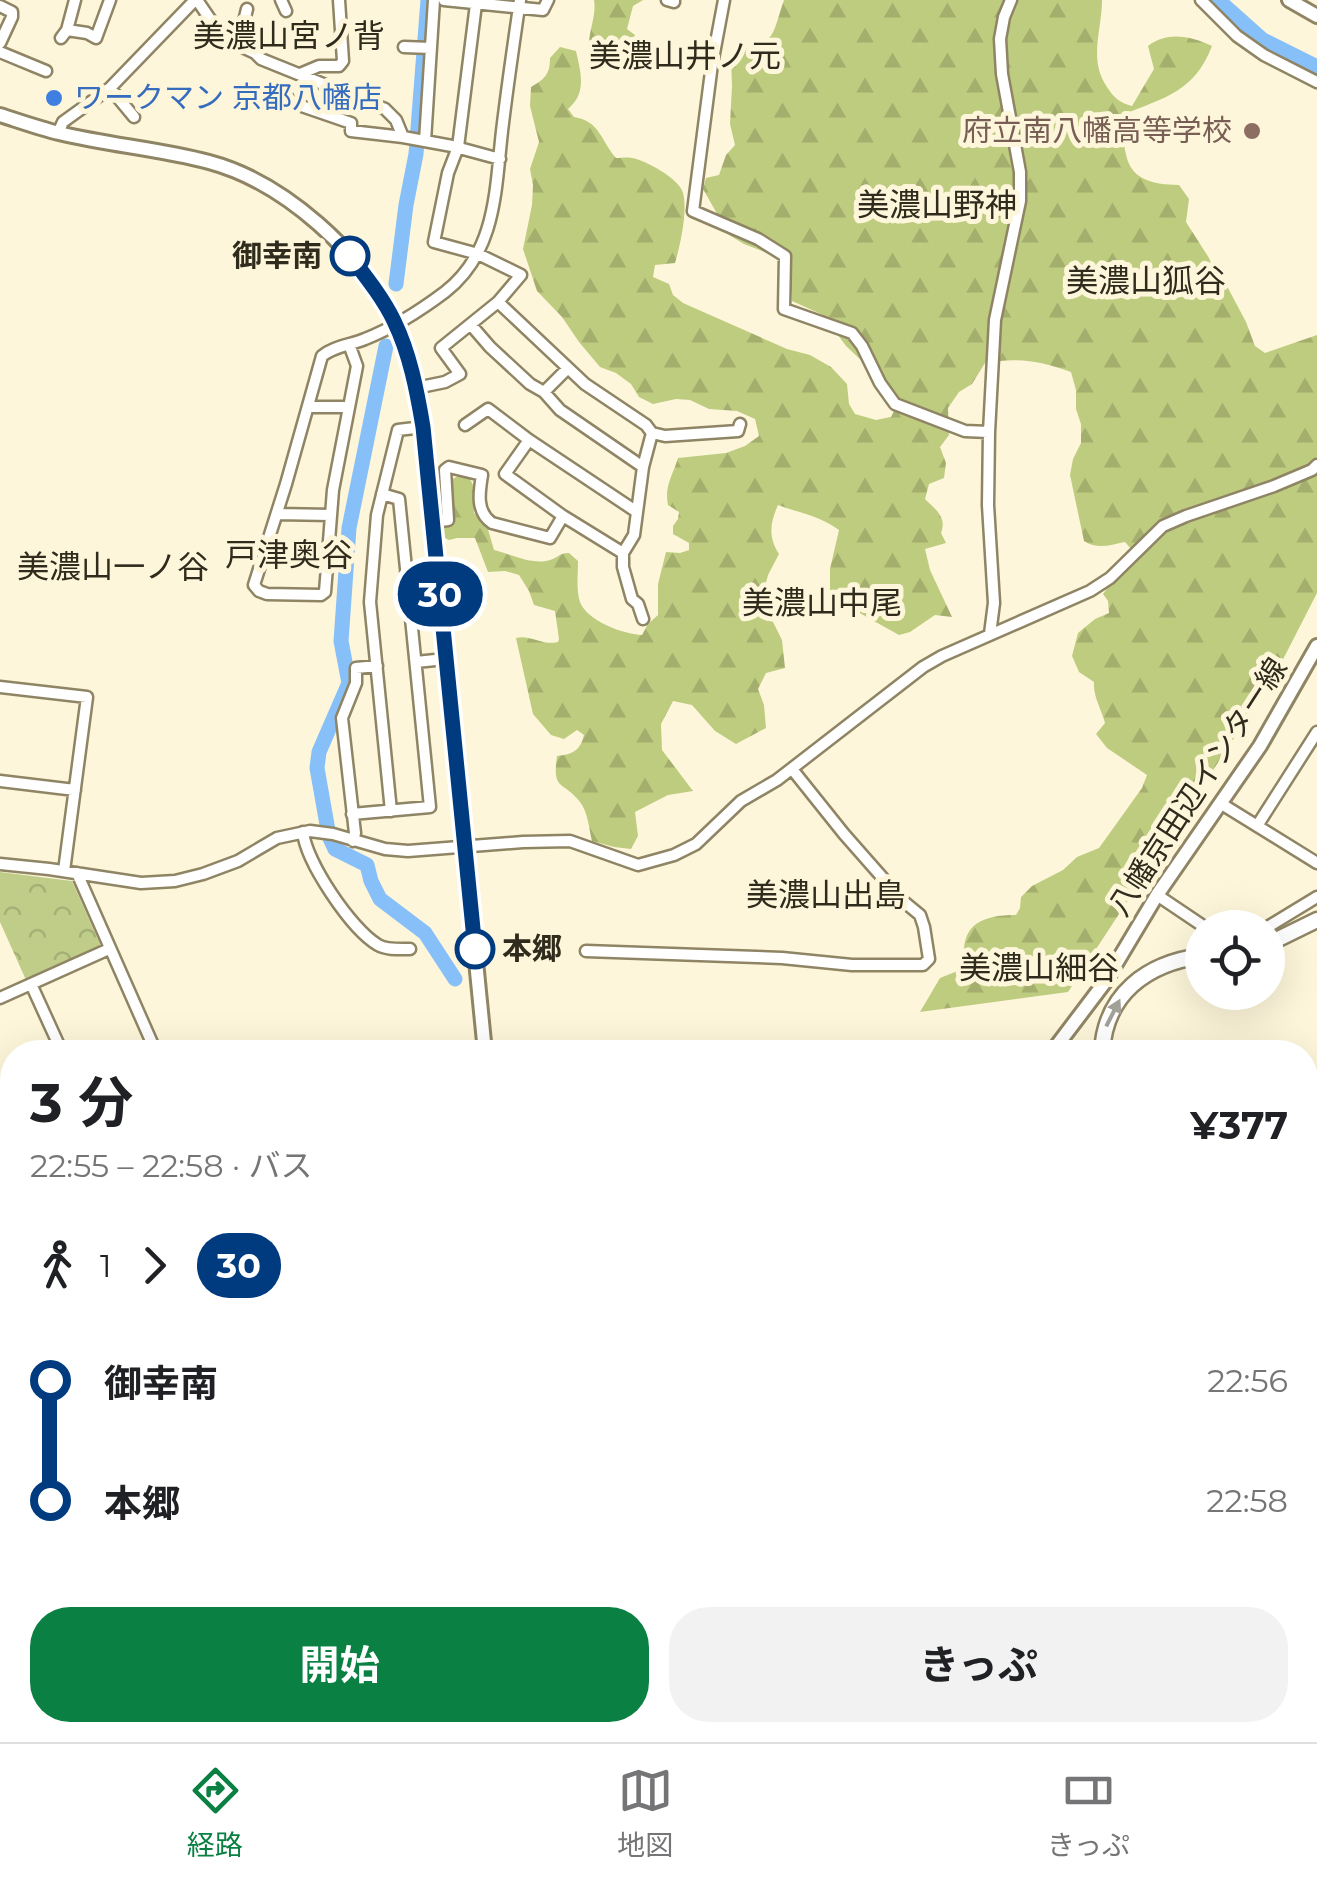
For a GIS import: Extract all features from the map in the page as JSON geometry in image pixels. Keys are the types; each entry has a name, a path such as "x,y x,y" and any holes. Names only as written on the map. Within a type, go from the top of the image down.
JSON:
{"highway":[{"path":"1285,936 1317,920"},
{"path":"1104,1040 1115,1005 1138,979 1185,960"}],"main road":[{"path":"1289,0 1317,16"},
{"path":"0,116 58,133 212,163 248,176 310,215 350,256 395,324 416,388 423,427 484,1040"},
{"name":"八幡京田辺インター線","path":"1061,1040 1105,982 1157,895 1260,746 1317,646"}],"street":[{"path":"75,0 64,34 87,33 96,38 110,0"},
{"path":"58,133 63,122 110,88 196,0 223,38 261,59 385,109 415,140"},
{"path":"300,74 320,66 339,66 343,61 339,0"},
{"path":"415,140 434,0"},
{"path":"444,0 519,4 543,10 548,0"},
{"path":"724,0 693,211 758,239 785,256 784,309 852,333 895,404 965,430 989,432"},
{"path":"990,634 994,604 989,432 995,320 1020,200 1020,172 1002,74 1000,39 1011,0"},
{"path":"1201,0 1237,36 1264,55 1317,82"},
{"path":"416,388 445,382 460,374 442,348 498,302 521,275 478,254 434,242 448,173 458,148 476,4"},
{"path":"349,344 357,366 333,490 325,592 267,594 254,585 322,356 328,351 349,344 366,339 395,324 449,289 478,254 490,224 519,4"},
{"path":"0,6 12,12 0,44"},
{"path":"238,45 247,8"},
{"path":"404,47 427,48"},
{"path":"0,52 46,71"},
{"path":"110,88 134,117"},
{"path":"286,95 290,102 350,123 351,132 415,140 500,159"},
{"path":"498,302 585,384 652,433 665,436 738,432 740,424"},
{"path":"470,325 560,410 643,467"},
{"path":"544,392 568,368"},
{"path":"308,406 349,407"},
{"path":"465,425 488,408 528,440 636,512"},
{"path":"391,811 370,602 376,515 398,430 423,427"},
{"path":"643,619 632,599 623,552 634,536 643,467 652,433"},
{"path":"528,440 504,474 623,552"},
{"path":"0,864 141,882 175,881 238,861 277,838 303,832 333,834 385,849 408,851 570,841 638,865 674,855 696,844 740,800 792,769 923,667 1090,591 1110,578 1163,526 1274,486 1317,465"},
{"path":"433,522 448,520 445,470 449,467 482,475 478,498 485,518 492,524 550,538 563,516"},
{"path":"352,814 430,807 400,499 382,494"},
{"path":"277,514 331,515"},
{"path":"262,558 328,560"},
{"path":"416,662 446,658"},
{"path":"353,841 342,718 356,683 356,668 376,666"},
{"path":"0,687 87,698 70,872 150,1040"},
{"path":"1257,826 1317,732"},
{"path":"586,951 923,965 928,959 920,915 844,834 792,769"},
{"path":"0,780 75,790"},
{"path":"1220,803 1317,863"},
{"path":"303,832 305,846 348,918 381,948 410,949"},
{"path":"1157,895 1185,914"},
{"path":"1285,916 1317,897"},
{"path":"0,998 109,950"},
{"path":"32,984 57,1040"}],"green space":[{"path":"594,0 643,0 633,6 627,29 643,50 616,59 590,52"},
{"path":"784,0 1102,0 1098,66 1112,94 1132,106 1154,69 1148,46 1163,38 1179,37 1212,46 1197,74 1177,91 1122,115 1127,158 1138,175 1161,184 1179,185 1189,199 1186,222 1228,288 1255,346 1265,353 1317,335 1317,593 1274,677 1068,992 920,1012 940,978 965,968 965,943 973,926 990,918 1016,915 1021,897 1032,886 1063,870 1077,857 1099,848 1147,775 1107,748 1096,734 1105,723 1094,682 1079,672 1072,656 1078,633 1109,613 1103,594 1123,567 1138,557 1125,542 1099,546 1084,541 1070,475 1081,443 1071,372 1029,361 985,363 972,384 959,392 948,408 949,435 940,447 946,463 944,478 929,484 925,499 941,518 946,543 925,549 930,570 952,617 935,615 899,635 847,606 830,591 830,569 839,530 778,505 771,530 779,554 763,594 782,640 785,668 766,673 758,689 766,728 736,744 715,731 692,705 673,701 661,724 662,750 693,791 668,795 635,812 638,836 631,849 592,841 583,806 558,781 557,756 575,751 584,735 577,730 564,739 551,735 533,714 516,638 558,642 555,611 534,605 519,575 488,572 475,538 449,540 441,536 444,528 454,523 449,481 458,476 470,479 474,513 487,526 494,550 540,562 569,553 578,561 578,592 584,609 606,625 642,635 658,615 658,584 666,552 689,550 689,543 673,534 679,512 668,505 667,498 678,458 726,453 759,436 755,419 737,411 709,409 690,400 653,404 639,397 631,384 600,367 537,291 523,249 532,205 530,169 539,142 530,106 531,87 546,76 550,58 560,47 576,51 580,67 578,96 568,109 574,117 595,127 616,158 632,158 653,166 676,182 683,193 684,219 675,263 655,265 653,277 669,284 673,295 683,303 831,367 847,384 849,404 855,414 876,420 891,417 894,411 863,362 823,315 792,301 790,268 729,235 703,189 706,178 719,175 726,155 735,145 730,124 731,58 736,51 766,41"},
{"path":"0,872 72,881 100,944 98,948 26,980 0,922"}],"waterway":[{"path":"396,284 416,154 428,0"},
{"path":"1218,0 1263,40 1317,67"},
{"path":"386,346 349,528 341,641 349,683 319,752 317,768 329,836 335,849 367,865 380,899 425,933 455,979"}],"bus line":[{"name":"30","path":"350,256 395,324 416,388 475,949"}],"place":[{"name":"ワークマン 京都八幡店","path":"54,98"},
{"name":"府立南八幡高等学校","path":"1252,131"},
{"name":"御幸南","path":"350,256"},
{"name":"本郷","path":"475,949"}],"district":[{"name":"美濃山宮ノ背","path":"289,36"},
{"name":"美濃山井ノ元","path":"685,56"},
{"name":"美濃山野神","path":"937,205"},
{"name":"美濃山狐谷","path":"1146,281"},
{"name":"戸津奥谷","path":"289,555"},
{"name":"美濃山一ノ谷","path":"113,567"},
{"name":"美濃山中尾","path":"822,603"},
{"name":"美濃山出島","path":"826,895"},
{"name":"美濃山細谷","path":"1039,968"}]}
